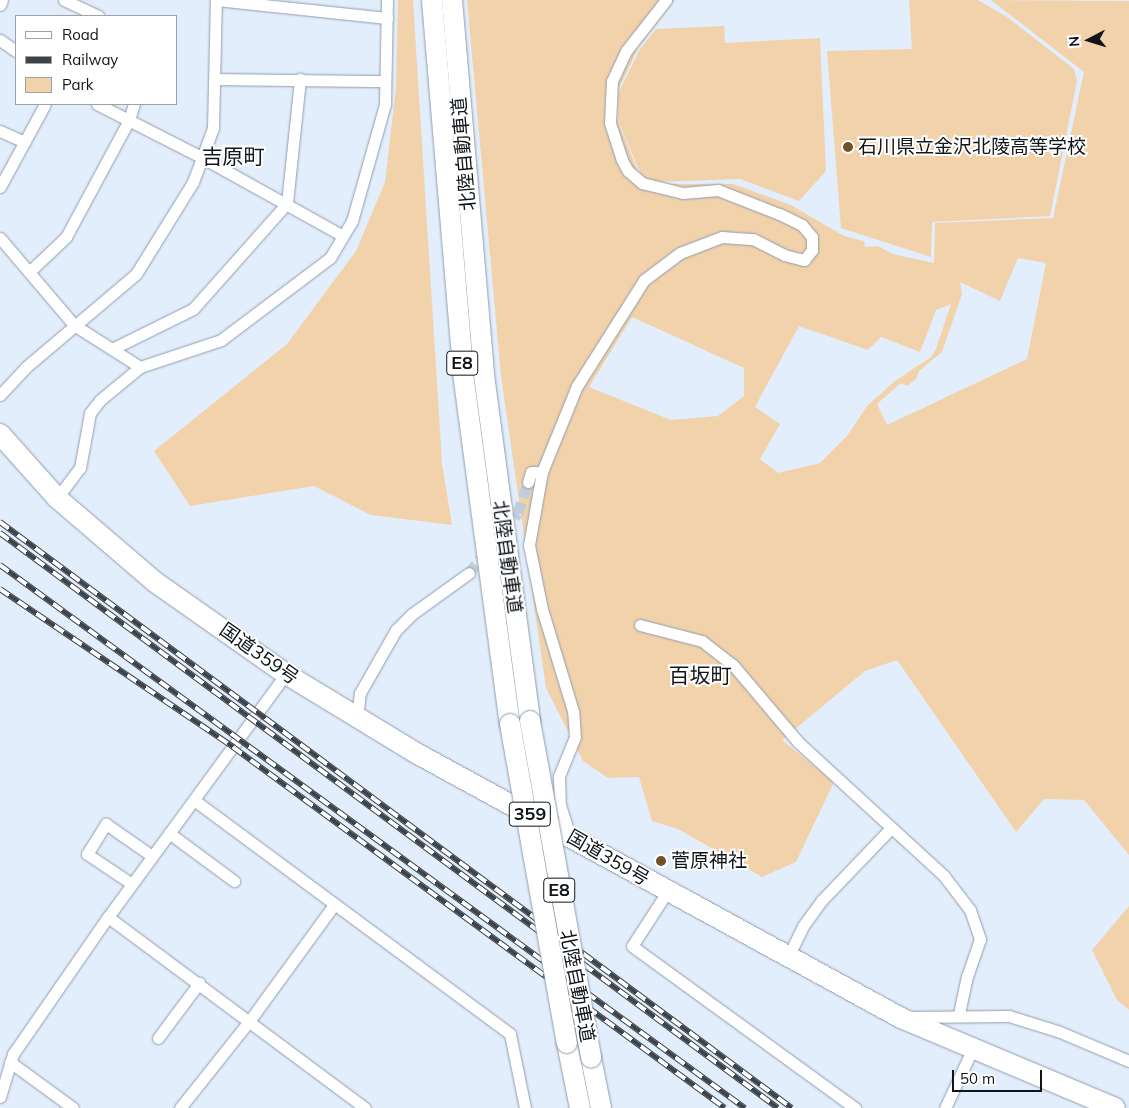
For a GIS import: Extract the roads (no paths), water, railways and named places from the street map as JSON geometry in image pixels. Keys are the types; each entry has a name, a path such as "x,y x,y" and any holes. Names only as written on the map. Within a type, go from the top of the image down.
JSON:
{"highway":[{"name":"北陸自動車道","path":"432,0 463,373 510,724 580,1108"},
{"name":"北陸自動車道","path":"452,0 484,375 530,721 601,1108"},
{"name":"国道359号","path":"0,434 56,498 155,582 286,674 416,753 570,836 667,892 901,1018 972,1050 1115,1108"}],"street":[{"path":"0,5 2,0"},
{"path":"64,0 97,15"},
{"path":"0,395 74,325 136,274 193,182 213,128 216,79 216,0 387,18"},
{"path":"56,498 80,468 90,413 100,400 140,367 221,340 330,258 352,221 385,104 388,0"},
{"path":"570,836 560,806 559,776 575,736 574,711 542,609 529,545 542,472 577,386 644,280 680,253 722,237 753,239 784,255 804,260 812,250 812,237 802,225 746,200 718,190 683,192 658,188 642,182 628,171 610,123 612,81 626,51 666,0"},
{"path":"0,40 15,50"},
{"path":"216,79 385,81"},
{"path":"114,348 193,309 287,203 300,79"},
{"path":"0,187 44,105"},
{"path":"99,105 287,203 343,236"},
{"path":"29,272 66,237 129,120 134,105"},
{"path":"0,131 25,142"},
{"path":"0,238 74,325 114,348 140,367"},
{"path":"528,482 531,472 542,472"},
{"path":"357,717 360,693 396,630 412,614 470,573"},
{"path":"640,625 702,641 733,665 798,742 944,876 970,910 980,939 967,976 959,1015"},
{"path":"0,1097 13,1054 108,917 286,674"},
{"path":"194,800 510,1034 525,1108"},
{"path":"132,884 87,854 106,824 152,856"},
{"path":"788,957 803,926 822,900 891,828"},
{"path":"169,833 234,880"},
{"path":"667,892 632,946 855,1108"},
{"path":"180,1108 250,1020 334,905"},
{"path":"108,917 250,1020 365,1108"},
{"path":"158,1038 199,983"},
{"path":"901,1018 959,1015 1009,1016 1060,1032 1129,1061"},
{"path":"945,1108 972,1050"},
{"path":"10,1062 73,1108"}],"tunnel":[{"path":"504,530 518,513 528,482"},
{"path":"469,573 487,551"}],"railway":[{"path":"0,522 792,1108"},
{"path":"0,533 778,1108"},
{"path":"0,565 745,1108"},
{"path":"0,589 233,747 725,1108"}],"place":[{"name":"石川県立金沢北陵高等学校","path":"848,147"},
{"name":"菅原神社","path":"661,861"}],"district":[{"name":"吉原町","path":"233,156"},
{"name":"百坂町","path":"700,675"}]}
